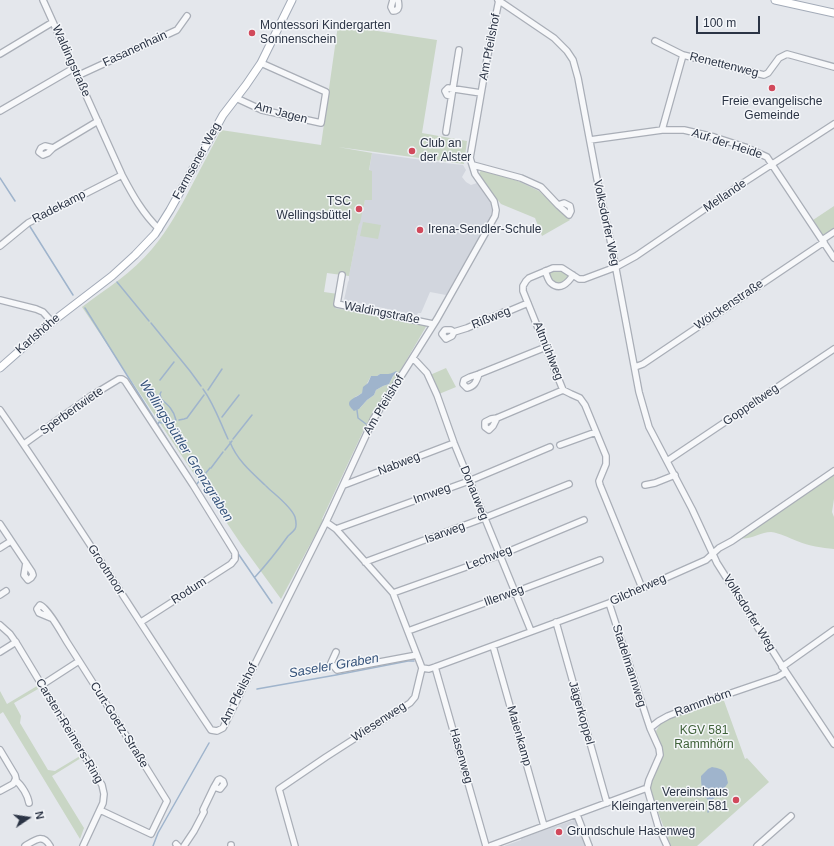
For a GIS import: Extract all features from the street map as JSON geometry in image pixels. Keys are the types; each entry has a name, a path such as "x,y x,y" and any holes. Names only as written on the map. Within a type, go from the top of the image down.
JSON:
{"main road":[{"name":"Farmsener Weg","path":"78,302 126,265 159,229 219,121 261,63 292,0"},
{"path":"775,0 834,14"},
{"name":"Karlshöhe","path":"0,368 52,322 78,302"}],"street":[{"name":"Waldingstraße","path":"43,0 122,175 132,194 151,221 159,229"},
{"path":"393,0 391,7 394,11 398,10 399,8 398,0"},
{"name":"Am Pfeilshof","path":"211,730 217,731 223,728 326,522 374,418 434,324 495,216 496,210 494,201 475,174 470,158 499,0"},
{"name":"Volksdorfer Weg","path":"499,0 554,38 572,58 577,73 598,185 616,266 639,392 649,427 696,516 713,554 784,670 834,744"},
{"name":"Fasanenhain","path":"78,76 177,30 187,16"},
{"path":"0,54 53,22"},
{"name":"Renettenweg","path":"655,41 683,55 764,76 779,58 787,54 834,67"},
{"path":"446,132 459,50"},
{"path":"662,130 683,55"},
{"name":"Am Jagen","path":"236,98 262,110 321,123 326,92 261,63"},
{"path":"0,111 74,68"},
{"name":"Am Pfeilshof","path":"453,89 481,93"},
{"path":"53,148 98,122"},
{"name":"Mellande","path":"616,266 636,256 740,185 834,124"},
{"name":"Auf der Heide","path":"590,140 662,130 684,130 714,137 744,147 767,157 834,258"},
{"path":"473,166 521,178 541,187 558,205"},
{"name":"Radekamp","path":"0,246 28,223 122,175"},
{"name":"Wölckenstraße","path":"635,367 644,364 834,232"},
{"name":"Altmühlweg","path":"616,266 584,280 573,276 562,268 553,268 529,278 523,286 523,291 563,390 580,398 585,404 606,456 606,464 600,482 601,488 642,588"},
{"path":"545,272 550,283 557,287 568,283 573,276"},
{"name":"Waldingstraße","path":"342,275 337,304 434,324"},
{"path":"0,300 36,309 43,312 52,322"},
{"name":"Rißweg","path":"454,332 528,303"},
{"path":"479,374 546,347"},
{"name":"Goppeltweg","path":"667,461 834,349"},
{"name":"Donauweg","path":"413,358 427,373 437,395 469,481 531,631"},
{"name":"Sperbertwiete","path":"24,444 91,396 118,379 126,381 190,481 234,553 235,559"},
{"path":"497,418 563,390"},
{"name":"Grootmoor","path":"0,410 24,444 211,730"},
{"path":"560,445 596,432"},
{"name":"Nabweg","path":"344,485 454,443"},
{"name":"Innweg","path":"336,529 469,481 550,447"},
{"name":"Gilcherweg","path":"422,668 429,669 435,667 609,603 706,560 719,548 732,541 834,471"},
{"path":"645,486 675,475"},
{"name":"Isarweg","path":"365,562 484,518 569,484"},
{"name":"Lechweg","path":"393,594 500,555 584,520"},
{"path":"326,522 336,529 393,594 422,668"},
{"path":"0,524 26,564"},
{"path":"0,548 11,541"},
{"name":"Rodum","path":"141,622 232,564 235,559"},
{"name":"Illerweg","path":"408,631 600,560"},
{"path":"0,595 6,592"},
{"name":"Stadelmannweg","path":"609,603 650,728"},
{"name":"Curt-Goetz-Straße","path":"51,618 167,801 151,834 100,810"},
{"name":"Jägerkoppel","path":"556,622 606,803"},
{"name":"Carsten-Reimers-Ring","path":"0,625 16,642 102,785 104,794 103,803 83,846"},
{"name":"Rammhörn","path":"650,728 668,716 703,702 778,677 784,670 834,630"},
{"path":"0,652 16,642"},
{"name":"Maienkamp","path":"493,646 544,826"},
{"path":"336,652 331,663 336,670 417,655"},
{"path":"42,685 79,661"},
{"name":"Hasenweg","path":"435,667 486,846"},
{"name":"Wiesenweg","path":"295,846 279,789 410,702 415,697 422,668"},
{"path":"650,728 659,748 660,755 647,788 658,826 667,846"},
{"path":"0,750 29,803"},
{"path":"0,791 13,784 16,780"},
{"path":"184,846 204,812 203,810 214,786"},
{"path":"490,846 647,788"},
{"path":"577,814 589,846"},
{"path":"757,846 791,816"},
{"path":"25,846 43,838 48,841 50,846"}],"shaded area":[{"name":"Irena-Sendler-Schule","path":"372,153 463,165 466,170 462,177 471,185 477,183 491,203 492,210 490,218 446,295 430,292 421,313 418,313 417,315 344,300 365,200 372,200 372,171 369,171"},
{"name":"Grundschule Hasenweg","path":"577,819 587,846 504,846 521,840 521,838"}],"green space":[{"path":"338,25 437,40 422,133 467,141 464,164 338,147 372,153 369,170 372,171 372,200 365,200 349,276 327,273 324,292 338,294 335,308 427,325 366,425 322,519 323,520 281,599 241,544 82,307 128,273 158,242 178,211 221,130 321,145","holes":["396,371 389,384 376,390 374,395 360,408 353,410 350,406 355,397 362,393 371,376 377,376 380,374 385,375"]},
{"path":"481,170 518,181 539,191 570,220 542,236 535,218 501,204 478,176"},
{"path":"834,206 834,228 823,235 813,220"},
{"path":"363,222 381,225 378,239 360,236"},
{"path":"560,270 570,275 567,282 558,285 551,281 548,272"},
{"path":"446,368 456,387 439,394 430,375"},
{"path":"834,473 834,499 832,512 834,517 834,549 806,544 781,534 771,532 742,539 738,538"},
{"path":"37,686 38,689 14,703 21,716 20,723 48,770 55,771 80,756 81,758 52,776 84,828 80,839 3,712 0,714 0,691 7,704"},
{"name":"KGV 581 Rammhörn","path":"723,698 745,759 747,758 769,782 697,846 671,846 650,787 651,780 661,757 656,731 661,723 673,715"}],"water":[{"path":"396,371 397,372 389,384 376,390 374,395 359,409 354,411 349,402 362,393 363,387 368,383 371,376 390,374"},
{"path":"712,767 724,771 728,783 710,802 704,793 701,776"}],"waterway":[{"name":"Wellingsbüttler Grenzgraben","path":"0,178 15,201"},
{"name":"Wellingsbüttler Grenzgraben","path":"29,225 73,295"},
{"path":"117,282 149,321"},
{"name":"Wellingsbüttler Grenzgraben","path":"85,308 225,532"},
{"path":"151,323 201,386"},
{"path":"160,380 174,362"},
{"path":"208,390 222,369"},
{"path":"203,389 214,407 228,439"},
{"path":"161,392 161,399 172,411 176,420"},
{"path":"179,420 187,418 204,395"},
{"path":"222,417 239,395"},
{"path":"357,410 358,418 366,424"},
{"path":"233,439 252,415"},
{"path":"158,424 159,422 165,423 176,420"},
{"path":"225,450 232,441"},
{"path":"230,442 240,460 265,485"},
{"path":"211,468 223,452"},
{"path":"196,485 210,468"},
{"path":"255,577 296,526 293,513 282,500 266,486"},
{"name":"Wellingsbüttler Grenzgraben","path":"237,552 272,603"},
{"name":"Saseler Graben","path":"257,689 414,661"},
{"path":"153,846 158,833 209,743"},
{"path":"708,812 710,802"}],"place":[{"name":"Montessori Kindergarten Sonnenschein","path":"252,33"},
{"name":"Freie evangelische Gemeinde","path":"772,88"},
{"name":"Club an der Alster","path":"412,151"},
{"name":"TSC Wellingsbüttel","path":"359,209"},
{"name":"Irena-Sendler-Schule","path":"420,230"},
{"name":"Vereinshaus Kleingartenverein 581","path":"736,800"},
{"name":"Grundschule Hasenweg","path":"559,832"}]}
